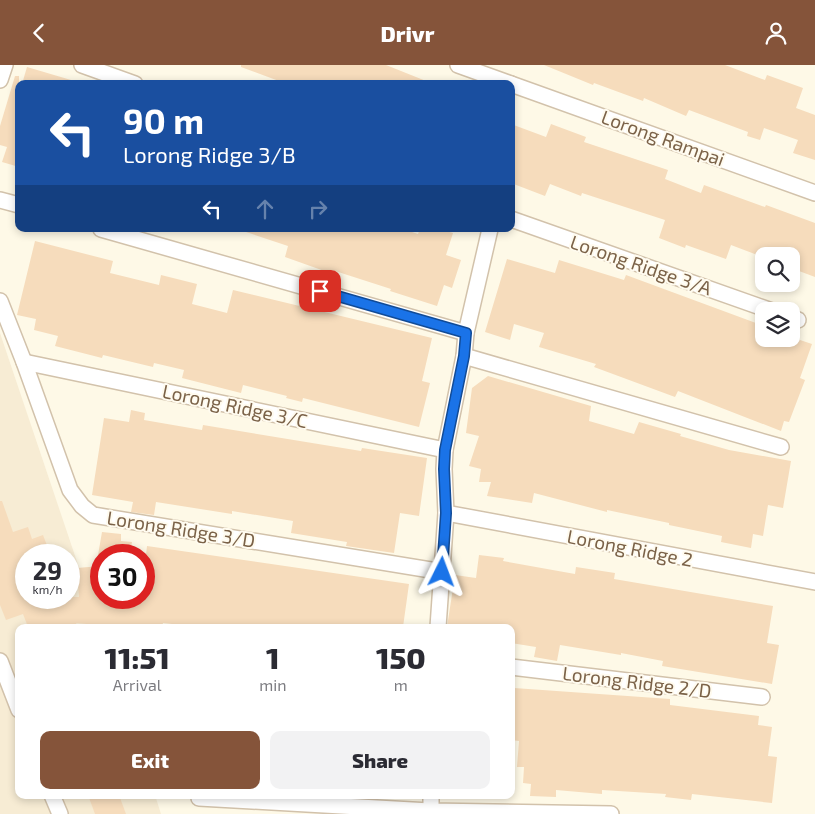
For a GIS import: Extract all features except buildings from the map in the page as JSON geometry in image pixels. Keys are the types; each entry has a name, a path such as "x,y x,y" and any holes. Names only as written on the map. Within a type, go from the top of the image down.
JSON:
{"street":[{"path":"0,81 5,65"},
{"path":"82,65 123,80"},
{"name":"Lorong Rampai","path":"458,65 500,80"},
{"name":"Lorong Rampai","path":"515,85 815,193"},
{"path":"0,200 15,204"},
{"name":"Lorong Ridge 3/A","path":"515,220 755,305"},
{"path":"112,232 466,333"},
{"path":"438,624 446,513 445,450 464,356 466,333 489,232"},
{"name":"Lorong Ridge 3/D","path":"0,301 70,490 82,506 94,515 442,572"},
{"path":"464,356 781,447"},
{"name":"Lorong Ridge 3/C","path":"24,362 445,450"},
{"name":"Lorong Ridge 2","path":"446,513 815,582"},
{"path":"0,661 4,687 15,704"},
{"name":"Lorong Ridge 2/D","path":"515,667 762,697"},
{"path":"54,799 60,814"},
{"path":"199,799 430,812 611,814"},
{"path":"430,812 431,799"}],"shaded area":[{"path":"0,333 71,544 15,544 15,609 80,609 80,571 90,600 90,609 93,609 98,624 15,624 15,799 156,799 161,814 0,814"}],"route":[{"path":"320,291 466,333 464,356 445,450 446,513 442,572"}]}
